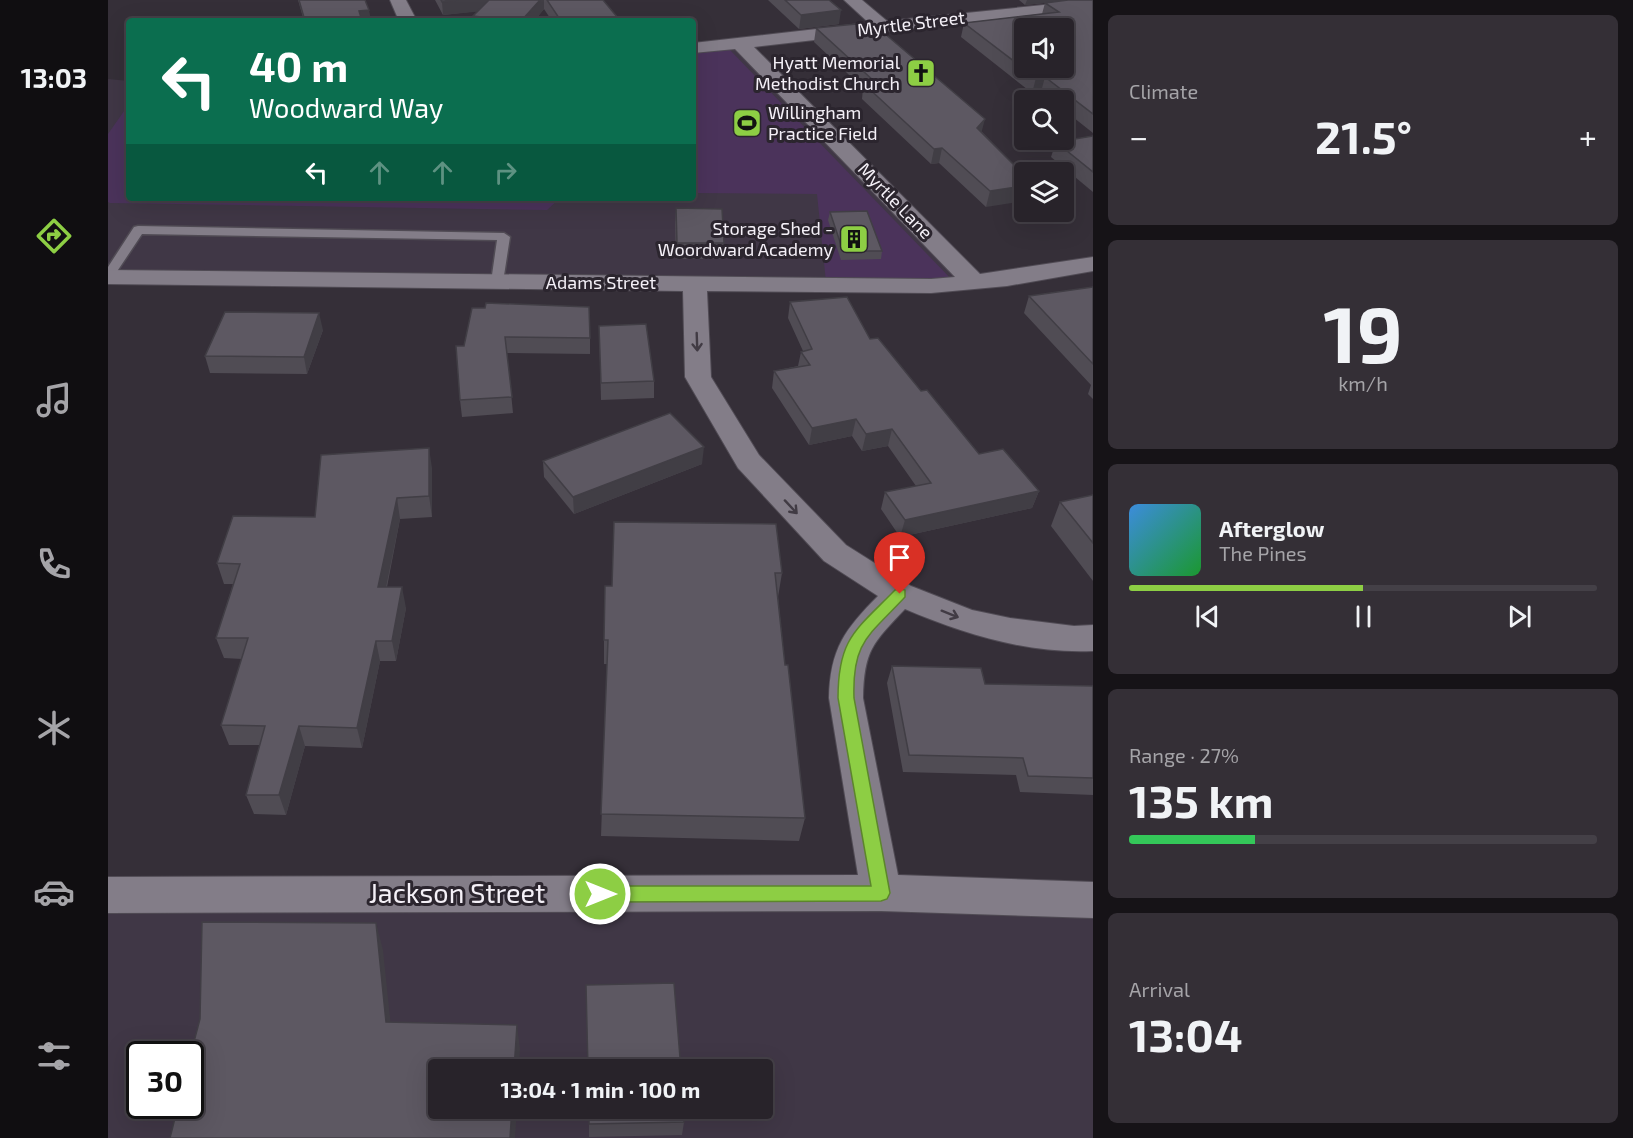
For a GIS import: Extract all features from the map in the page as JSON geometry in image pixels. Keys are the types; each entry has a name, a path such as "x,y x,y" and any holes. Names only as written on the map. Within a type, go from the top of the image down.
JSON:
{"street":[{"path":"398,0 407,18"},
{"path":"852,0 884,27"},
{"name":"Myrtle Street","path":"696,48 1093,3"},
{"name":"Myrtle Lane","path":"740,43 974,282"},
{"name":"Adams Street","path":"108,276 931,286 974,282 1093,264"},
{"path":"695,284 699,377 748,461 835,553 900,594 966,621 1010,631 1074,639 1093,638"},
{"path":"881,893 846,698 846,669 855,641 900,594"},
{"name":"Jackson Street","path":"108,895 881,893 1093,900"}],"lane":[{"path":"108,276 138,230 149,230 504,237 497,282"}],"shaded area":[{"path":"742,47 978,282 108,280 108,79 126,81 126,201 696,201 696,52"},
{"name":"Willingham Practice Field","path":"729,49 954,282 826,282 817,194 696,193 696,52"},
{"path":"126,108 126,201 557,201 547,210 110,203 108,202 108,134"},
{"path":"108,908 1093,910 1093,1138 108,1138"}],"building":[{"path":"299,0 365,0 369,10 359,11 361,18 304,18"},
{"path":"489,0 540,0 524,18 473,16"},
{"path":"547,0 603,0 618,18 559,18"},
{"path":"785,0 829,0 841,10 801,15"},
{"path":"1093,0 1093,114 1074,99 1074,90 1062,90 1046,78 1074,78 1074,18 1014,18 1014,61 964,23 1059,12 1045,3"},
{"path":"856,24 868,35 884,33 985,119 977,128 1014,165 1014,187 990,191 942,148 934,149 864,84 875,82 816,28"},
{"path":"1093,136 1093,172 1066,150 1074,150 1074,139"},
{"path":"676,208 722,209 724,243 677,243"},
{"name":"Storage Shed - Woordward Academy","path":"867,211 882,251 843,251 830,212"},
{"path":"1093,287 1093,364 1029,296"},
{"path":"847,297 870,339 878,338 921,391 927,390 979,454 1003,449 1039,491 905,520 885,492 931,483 892,429 866,434 856,419 812,428 774,371 810,365 801,352 812,349 790,302"},
{"path":"486,303 589,307 590,338 505,337 512,397 460,400 456,346 464,346 472,308 485,308"},
{"path":"225,312 319,313 304,357 205,356"},
{"path":"646,324 654,381 601,383 599,326"},
{"path":"670,413 704,447 573,497 543,461"},
{"path":"429,448 429,496 397,498 378,587 402,587 392,641 376,641 357,728 299,726 279,795 246,795 265,726 221,725 248,638 216,638 240,564 217,563 233,516 315,517 321,455"},
{"path":"1093,495 1093,543 1060,502"},
{"path":"614,522 776,524 782,573 775,573 805,818 601,814 608,640 604,640 605,586 612,586"},
{"path":"892,666 981,668 985,684 1093,686 1093,778 1028,776 1023,758 909,755"},
{"path":"202,922 376,923 386,1022 517,1025 515,1059 428,1059 428,1119 511,1119 510,1138 170,1138 175,1119 204,1119 204,1041 194,1041 200,1019"},
{"path":"674,983 680,1059 588,1059 586,985"},
{"path":"589,1119 684,1119 684,1122 589,1124"}],"place":[{"name":"Hyatt Memorial Methodist Church","path":"921,73"},
{"name":"Willingham Practice Field","path":"747,123"},
{"name":"Storage Shed - Woordward Academy","path":"854,239"}],"route":[{"path":"600,894 881,893 846,698 846,669 855,641 900,594"}]}
